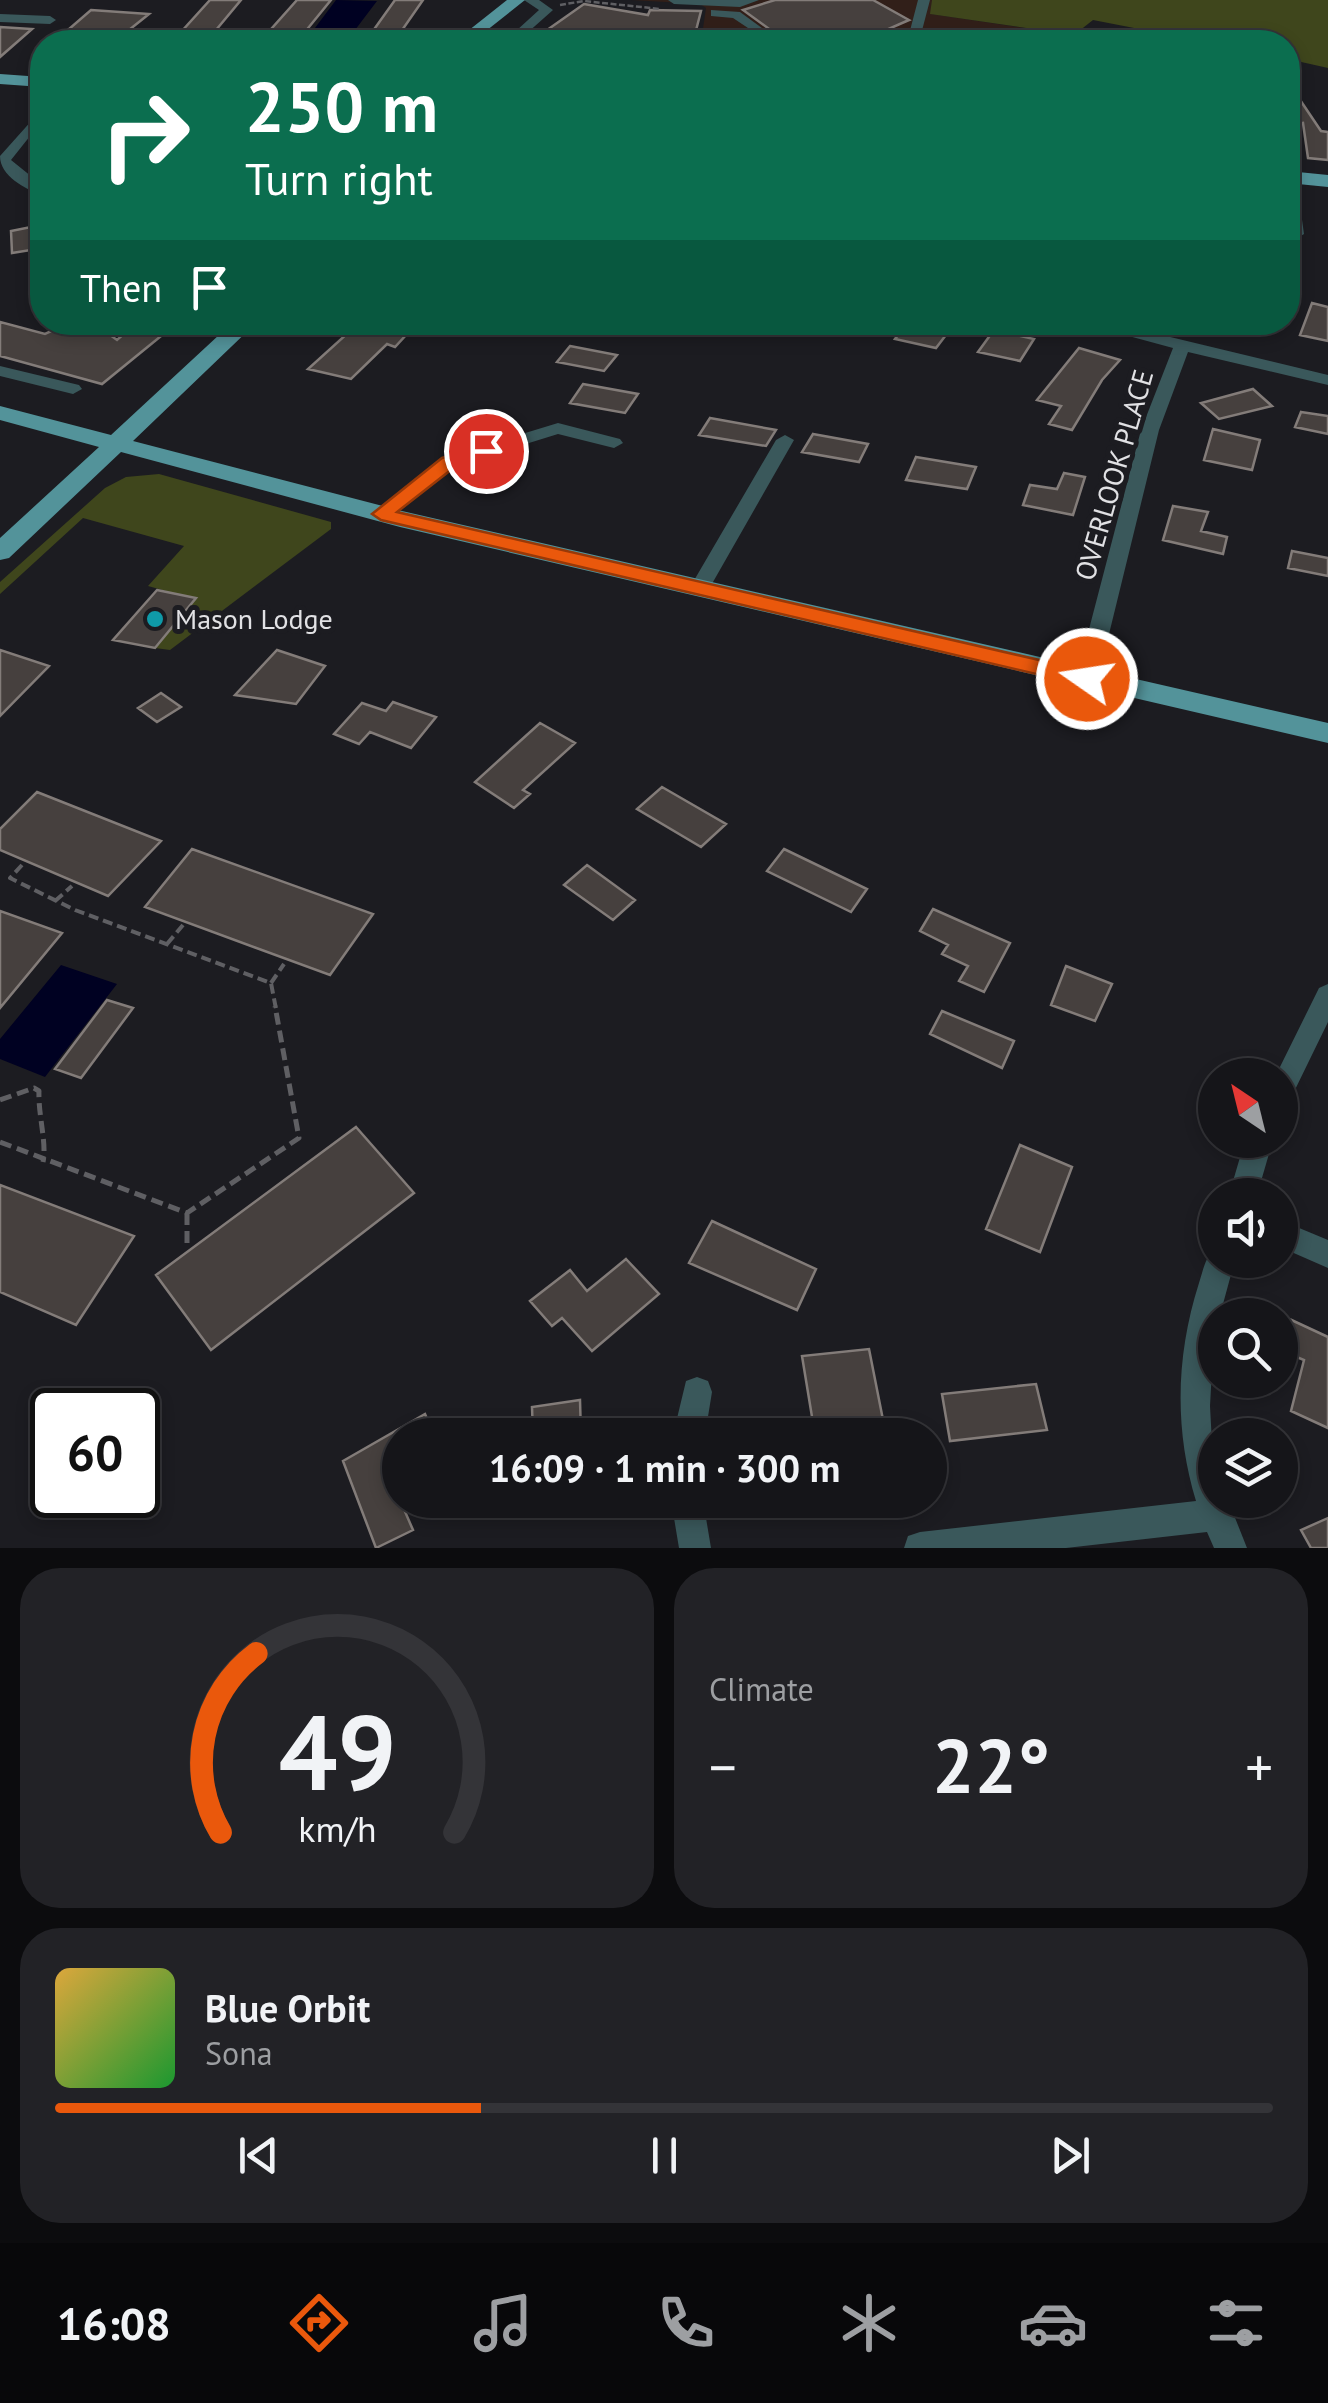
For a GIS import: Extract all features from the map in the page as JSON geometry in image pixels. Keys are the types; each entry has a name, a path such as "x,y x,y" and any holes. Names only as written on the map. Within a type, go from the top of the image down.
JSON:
{"main road":[{"path":"478,30 517,0"},
{"path":"0,79 30,81"},
{"path":"1300,178 1328,181"},
{"path":"0,552 232,335"},
{"path":"0,414 381,514 1328,733"}],"street":[{"path":"525,30 544,15 546,8 530,0"},
{"path":"674,0 736,15 758,30"},
{"path":"716,8 752,0"},
{"path":"916,30 924,0"},
{"path":"716,8 715,21 729,30"},
{"path":"0,18 50,20"},
{"path":"30,128 4,160 30,184"},
{"path":"1138,335 1328,380"},
{"name":"OVERLOOK PLACE","path":"1087,679 1150,430 1182,346"},
{"path":"0,371 73,389"},
{"path":"381,514 449,462 558,428 614,443"},
{"path":"700,589 784,440"},
{"path":"1297,1058 1328,994"},
{"path":"1298,1240 1328,1254"},
{"path":"1198,1454 1193,1387 1216,1278"},
{"path":"692,1418 697,1392"},
{"path":"920,1548 1198,1517"},
{"path":"690,1518 695,1548"},
{"path":"1216,1518 1231,1548"}],"path":[{"path":"546,8 584,1 661,9"},
{"path":"22,865 10,878 55,901 271,982"},
{"path":"55,901 72,886"},
{"path":"167,944 183,924"},
{"path":"187,1214 299,1138 271,982 284,964"},
{"path":"0,1100 34,1088 39,1092 38,1124 46,1147 43,1162"},
{"path":"0,1142 43,1162 187,1214"},
{"path":"187,1214 187,1246"}],"shaded area":[{"path":"631,0 932,0 931,14 1039,30 703,30 706,8 700,4"}],"green space":[{"path":"932,0 1328,0 1328,68 1300,62 1300,30 1144,30 1093,20 1080,30 1040,30 930,14"},
{"path":"159,474 331,522 331,529 170,650 155,648 195,599 148,586 184,546 83,518 0,594 0,582 105,488 126,477"}],"water":[{"path":"336,0 377,1 355,30 315,28"},
{"path":"61,965 117,984 45,1077 0,1059 0,1039"}],"building":[{"path":"210,0 241,0 216,30 183,30"},
{"path":"297,0 331,0 307,30 270,30"},
{"path":"395,0 423,0 402,30 374,30"},
{"path":"775,0 873,0 909,20 886,30 770,30 743,10"},
{"path":"584,4 648,15 650,10 701,11 696,30 547,30"},
{"path":"91,10 149,14 129,30 68,30"},
{"path":"0,27 32,29 30,30 0,57"},
{"path":"1300,100 1321,131 1328,132 1328,160 1308,158 1300,123"},
{"path":"30,227 30,250 12,253 11,231"},
{"path":"1312,303 1328,307 1328,341 1300,335"},
{"path":"0,322 30,330 30,335 110,335 117,340 123,335 162,335 102,384 0,356"},
{"path":"346,335 406,335 395,347 387,344 351,379 308,369"},
{"path":"898,335 946,335 936,348 895,339"},
{"path":"990,335 1034,339 1020,361 978,352"},
{"path":"570,346 617,355 604,371 557,362"},
{"path":"1079,348 1120,360 1102,380 1072,430 1049,424 1061,406 1037,400"},
{"path":"583,384 638,394 625,413 570,403"},
{"path":"1253,389 1272,406 1219,419 1201,403"},
{"path":"1301,412 1328,416 1328,434 1295,427"},
{"path":"710,418 776,430 766,446 699,435"},
{"path":"1213,429 1260,440 1252,470 1204,460"},
{"path":"813,434 868,444 859,462 802,452"},
{"path":"916,457 976,467 967,489 906,480"},
{"path":"1064,473 1085,477 1073,515 1023,505 1030,485 1057,489"},
{"path":"1173,506 1208,512 1201,531 1227,537 1223,554 1163,540"},
{"path":"1292,551 1328,558 1328,576 1288,568"},
{"name":"Mason Lodge","path":"157,590 196,598 155,648 113,640"},
{"path":"0,650 49,666 0,716"},
{"path":"277,650 325,666 296,704 235,695"},
{"path":"161,693 181,707 157,722 138,708"},
{"path":"393,702 436,717 411,748 370,732 359,744 334,734 362,703 386,711"},
{"path":"540,723 575,743 523,790 530,794 514,808 475,782"},
{"path":"662,787 726,824 701,847 637,809"},
{"path":"37,792 161,841 108,896 0,850 0,829"},
{"path":"192,849 373,914 330,975 145,907"},
{"path":"784,849 867,889 851,912 767,871"},
{"path":"587,865 635,900 613,920 564,885"},
{"path":"933,909 1010,943 984,992 959,981 968,966 942,954 948,945 920,931"},
{"path":"0,911 62,933 0,1008"},
{"path":"1066,966 1112,984 1095,1021 1051,1005"},
{"path":"107,1000 133,1008 81,1078 55,1069"},
{"path":"942,1011 1014,1041 1002,1068 930,1034"},
{"path":"356,1127 414,1193 211,1350 156,1275"},
{"path":"1020,1145 1072,1167 1040,1252 986,1229"},
{"path":"0,1185 134,1236 76,1325 0,1292"},
{"path":"712,1221 816,1269 797,1310 689,1263"},
{"path":"626,1259 659,1294 592,1351 562,1318 552,1326 530,1301 570,1270 587,1291"},
{"path":"1298,1323 1328,1337 1328,1428 1291,1411 1294,1398 1298,1398 1304,1360 1298,1358"},
{"path":"869,1349 883,1418 812,1418 802,1356"},
{"path":"1036,1384 1047,1430 950,1441 942,1394"},
{"path":"580,1400 581,1418 532,1418 532,1407"},
{"path":"382,1439 382,1518 408,1518 413,1530 376,1548 343,1461"},
{"path":"1328,1518 1328,1548 1311,1548 1301,1530"}],"place":[{"name":"Mason Lodge","path":"155,619"}],"route":[{"path":"486,451 449,462 381,514 1087,679"}]}
